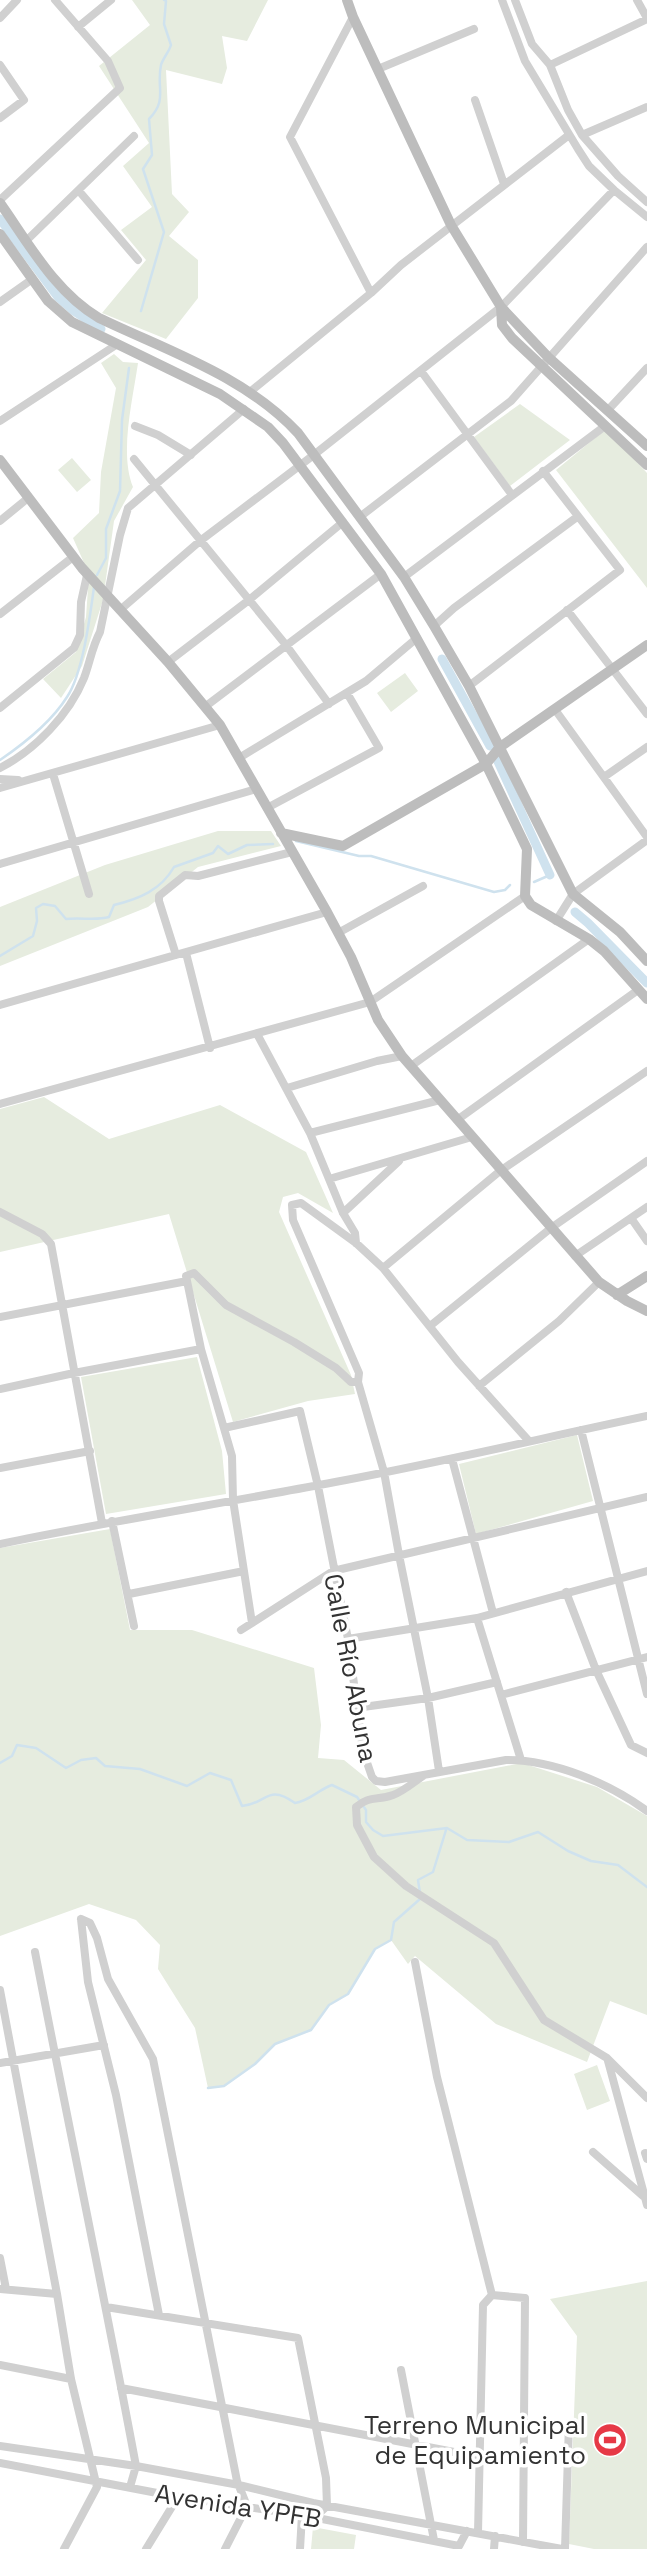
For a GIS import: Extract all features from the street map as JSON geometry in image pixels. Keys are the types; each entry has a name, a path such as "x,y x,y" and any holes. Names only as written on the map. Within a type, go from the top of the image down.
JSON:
{"street":[{"path":"0,18 17,0"},
{"path":"55,0 108,61 120,88 0,201 67,295 79,306 251,391 283,417 361,516 434,626 469,686 573,894 645,955"},
{"path":"78,27 111,0"},
{"path":"346,0 451,225 501,307 545,361 605,426 647,465"},
{"path":"502,0 526,61 589,166 647,217"},
{"path":"515,0 533,44 550,65 568,110 582,135 611,169 643,194 647,202"},
{"path":"550,65 647,19 637,0"},
{"path":"353,17 290,137 371,293"},
{"path":"378,69 474,29"},
{"path":"0,65 24,100 0,118"},
{"path":"475,100 503,184"},
{"path":"582,135 647,107"},
{"path":"251,391 371,293 401,265 569,135"},
{"path":"27,240 134,136"},
{"path":"120,610 200,541 501,307 614,190"},
{"path":"79,191 138,260"},
{"path":"0,234 31,280 59,312 72,322 220,394 268,427 299,464 381,575 417,638 486,764 527,849 526,897 531,905 589,939 604,951 647,999"},
{"path":"361,516 511,401 647,247"},
{"path":"0,302 31,280"},
{"path":"131,351 135,336"},
{"path":"0,421 117,345"},
{"path":"545,361 608,410 647,446"},
{"path":"608,410 647,368"},
{"path":"421,371 512,495"},
{"path":"0,768 44,735 77,693 87,669 92,645 100,632 128,508 244,409"},
{"path":"135,426 158,435 191,455"},
{"path":"404,577 605,426"},
{"path":"134,459 286,645 329,704"},
{"path":"0,460 87,575 168,662 220,725 327,912 370,1002 402,1056 599,1282 647,1311"},
{"path":"469,686 620,570 543,471"},
{"path":"0,521 28,498"},
{"path":"434,626 454,608 577,517"},
{"path":"168,662 249,600 343,522"},
{"path":"0,614 73,557"},
{"path":"0,708 74,648 80,635 81,602 87,575"},
{"path":"206,706 381,575"},
{"path":"567,610 647,714"},
{"path":"239,758 366,681 417,638"},
{"path":"281,833 343,846 486,764 500,747 647,645"},
{"path":"267,808 379,748 347,693"},
{"path":"556,710 647,839 573,894 556,920"},
{"path":"0,788 220,725"},
{"path":"604,777 647,747"},
{"path":"53,774 89,894"},
{"path":"0,779 31,780"},
{"path":"0,864 256,789"},
{"path":"176,956 159,901 163,892 185,875 198,876 292,852"},
{"path":"338,933 423,886"},
{"path":"0,1104 370,1002 526,897"},
{"path":"0,1005 327,912"},
{"path":"411,1066 589,939"},
{"path":"186,953 210,1048"},
{"path":"457,1120 638,990"},
{"path":"257,1034 310,1133 343,1213 355,1233 356,1243"},
{"path":"287,1088 402,1056"},
{"path":"383,1268 500,1171 647,1071"},
{"path":"310,1133 440,1100"},
{"path":"329,1179 472,1137"},
{"path":"343,1213 401,1159"},
{"path":"430,1326 551,1228 647,1161"},
{"path":"439,1771 428,1698 398,1555 384,1472 358,1382 359,1373 293,1220 292,1205 300,1203 356,1243 383,1268 479,1386 528,1440"},
{"path":"575,1256 647,1207"},
{"path":"0,1212 42,1234 51,1244 102,1522"},
{"path":"631,1218 647,1241"},
{"path":"252,1623 233,1500 232,1455 201,1349 186,1276 194,1273 226,1305 294,1342 336,1368 351,1381 358,1382"},
{"path":"617,1295 647,1276"},
{"path":"0,1317 187,1281"},
{"path":"479,1386 559,1321 599,1282"},
{"path":"0,1389 201,1349"},
{"name":"Calle Río Abuna","path":"224,1428 300,1411 318,1486 348,1639 363,1751 376,1781 384,1782 506,1760 521,1760 591,1778 645,1810"},
{"path":"0,1544 102,1522 318,1486 647,1416"},
{"path":"581,1430 618,1577 643,1658 647,1694"},
{"path":"0,1468 90,1451"},
{"path":"452,1459 493,1613"},
{"path":"241,1630 333,1571 647,1497"},
{"path":"113,1521 134,1626"},
{"path":"129,1594 244,1571"},
{"path":"348,1639 477,1618 647,1571"},
{"path":"566,1592 596,1670 631,1745 647,1753"},
{"path":"477,1618 521,1760"},
{"path":"501,1695 643,1658"},
{"path":"356,1708 428,1698 497,1682"},
{"path":"426,1773 397,1794 384,1798 366,1798 356,1807 357,1825 374,1857 406,1886 494,1943 544,2020 607,2058 647,2098"},
{"path":"159,2315 116,2095 88,1982 81,1919 90,1923 108,1979 153,2059 222,2408 239,2485 247,2506 225,2549"},
{"path":"35,1952 136,2466 130,2487"},
{"path":"415,1962 437,2077 492,2295"},
{"path":"0,1990 71,2379 97,2487 64,2549"},
{"path":"0,2063 104,2045"},
{"path":"607,2058 647,2205"},
{"path":"593,2152 643,2196"},
{"path":"0,2258 3,2289 57,2294"},
{"path":"478,2533 483,2305 492,2295"},
{"path":"492,2295 526,2298 523,2542"},
{"path":"106,2307 298,2338 326,2478 327,2506 314,2518"},
{"path":"0,2365 71,2379"},
{"path":"401,2370 429,2524 437,2543"},
{"path":"121,2388 480,2457"},
{"path":"564,2549 569,2423"},
{"name":"Avenida YPFB","path":"0,2446 136,2466 239,2485 327,2506 564,2549"},
{"name":"Avenida YPFB","path":"0,2463 178,2497 302,2515 437,2543 459,2546 467,2531"},
{"path":"146,2549 178,2497"},
{"path":"300,2549 302,2515"},
{"path":"494,2549 495,2536"}],"shaded area":[{"path":"132,0 268,0 247,41 222,36 227,68 222,84 166,70 172,194 189,212 169,236 198,260 198,298 166,339 102,313 146,260 121,230 152,207 123,166 149,143 99,66 150,25"},
{"path":"114,354 123,362 138,363 127,442 129,473 133,487 114,521 103,600 82,666 61,698 43,679 76,652 86,617 89,574 73,538 99,513 101,472 116,388 101,363"},
{"path":"520,404 570,440 510,486 474,437"},
{"path":"606,429 647,473 647,588 556,470"},
{"path":"72,458 91,480 77,492 58,470"},
{"path":"405,673 418,691 391,712 377,693"},
{"path":"218,831 271,831 281,846 198,867 148,907 0,966 0,907 105,865"},
{"path":"44,1097 109,1139 220,1105 306,1152 333,1213 298,1193 283,1197 279,1212 351,1375 355,1394 308,1401 233,1422 169,1214 0,1252 0,1109"},
{"path":"197,1357 222,1451 226,1494 106,1514 81,1377"},
{"path":"577,1435 593,1501 476,1534 459,1464"},
{"path":"110,1529 130,1630 192,1630 314,1668 321,1725 318,1758 344,1760 381,1790 522,1763 597,1787 647,1816 647,2015 610,2001 587,2062 496,2024 415,1956 408,1964 391,1940 375,1949 348,1994 329,2005 311,2030 275,2044 255,2064 224,2086 208,2088 195,2028 158,1969 160,1945 136,1920 89,1904 0,1936 0,1548"},
{"path":"597,2065 610,2101 587,2110 574,2074"},
{"name":"Terreno Municipal de Equipamiento","path":"647,2281 647,2549 594,2549 569,2544 577,2336 550,2299"},
{"path":"313,2527 356,2535 354,2549 311,2549"}],"waterway":[{"path":"141,311 164,232 143,169 152,155 149,119 160,100 161,65 171,45 164,24 164,0"},
{"path":"0,219 58,297 101,329"},
{"path":"97,575 106,558 106,529 120,491 122,420 129,368"},
{"path":"0,760 45,724 73,687 82,659 94,587"},
{"path":"442,659 490,746"},
{"path":"495,755 550,875"},
{"path":"296,841 359,856 371,856 494,892 505,890 510,885"},
{"path":"0,956 33,936 37,921 36,908 43,904 55,906 66,919 109,917 114,905 132,900 156,888 174,867 213,853 218,846 228,854 247,845 273,844"},
{"path":"534,882 550,875"},
{"path":"575,912 647,983"},
{"path":"0,1763 12,1756 17,1745 36,1748 66,1768 81,1760 96,1758 105,1766 140,1769 187,1786 210,1773 231,1780 242,1806 273,1795 286,1797 295,1803 300,1802 332,1785 357,1797 366,1810 366,1822 383,1836 447,1828 467,1840 509,1842 538,1832 568,1851 591,1861 618,1865 647,1887"},
{"path":"420,1893 418,1880 433,1872 446,1830"},
{"path":"208,2088 224,2086 255,2064 275,2044 311,2030 329,2005 348,1994 375,1949 391,1940 394,1922 420,1899"}],"place":[{"name":"Terreno Municipal de Equipamiento","path":"610,2440"}]}
